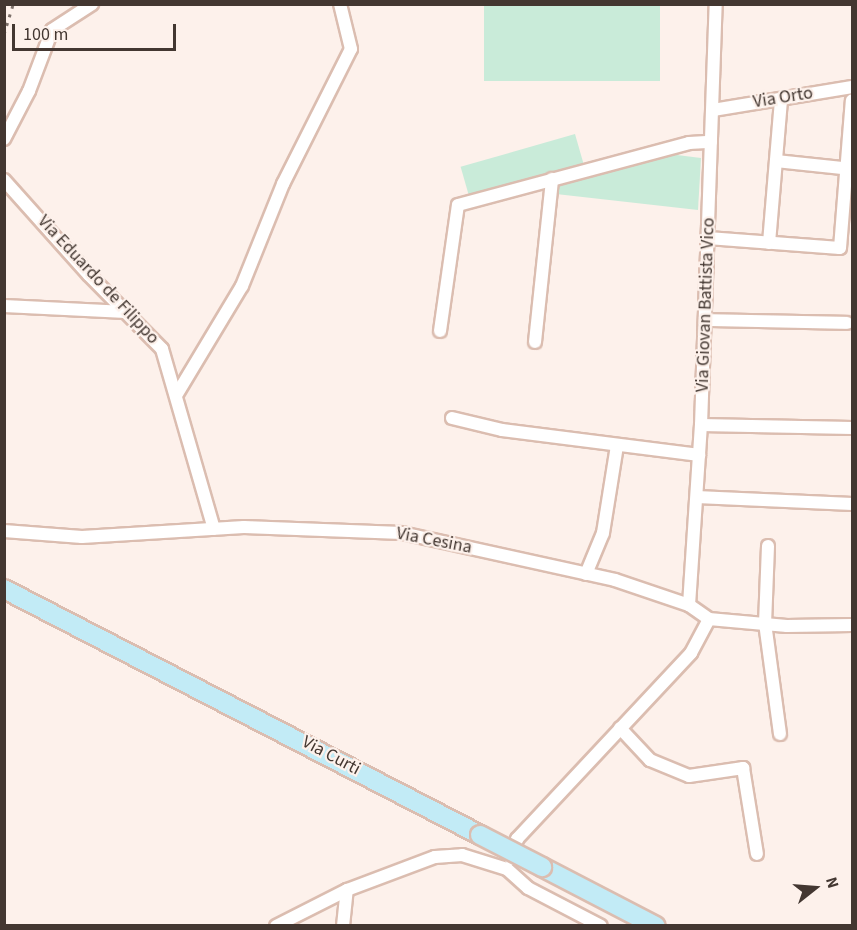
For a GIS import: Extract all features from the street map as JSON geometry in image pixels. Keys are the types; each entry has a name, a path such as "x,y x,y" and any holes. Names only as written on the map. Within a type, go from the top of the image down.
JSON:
{"main road":[{"name":"Via Curti","path":"4,589 656,926"}],"street":[{"path":"4,139 29,91 52,30 92,4"},
{"path":"177,394 242,286 283,184 351,49 340,4"},
{"name":"Via Giovan Battista Vico","path":"689,605 701,425 716,4"},
{"name":"Via Orto","path":"712,110 852,87"},
{"path":"769,243 782,99"},
{"path":"708,238 840,248 850,168 852,100"},
{"path":"440,331 458,205 689,143 711,142"},
{"path":"776,161 850,168"},
{"path":"535,342 552,179"},
{"name":"Via Eduardo de Filippo","path":"4,180 162,349 177,394 214,529"},
{"path":"4,306 126,312"},
{"path":"705,320 847,323"},
{"path":"452,418 502,430 617,446 699,454"},
{"path":"701,425 852,428"},
{"path":"586,574 603,533 617,446"},
{"path":"697,497 852,504"},
{"name":"Via Cesina","path":"4,538 26,532 82,537 214,529 402,533 586,574 689,605 709,619"},
{"path":"4,531 26,532"},
{"path":"768,546 765,623 780,734"},
{"path":"507,869 518,839 691,653 709,619 852,625"},
{"path":"620,728 650,760 689,776 743,768 757,854"},
{"path":"276,926 347,890 435,857 462,855 507,869 528,888 601,926"},
{"path":"343,926 347,890"},
{"path":"572,926 574,911"}],"green space":[{"path":"484,5 660,5 660,81 484,81"},
{"path":"575,134 584,166 470,199 461,167"},
{"path":"669,154 701,158 698,210 556,194 557,181"}],"railway":[{"path":"4,34 13,4"}]}
